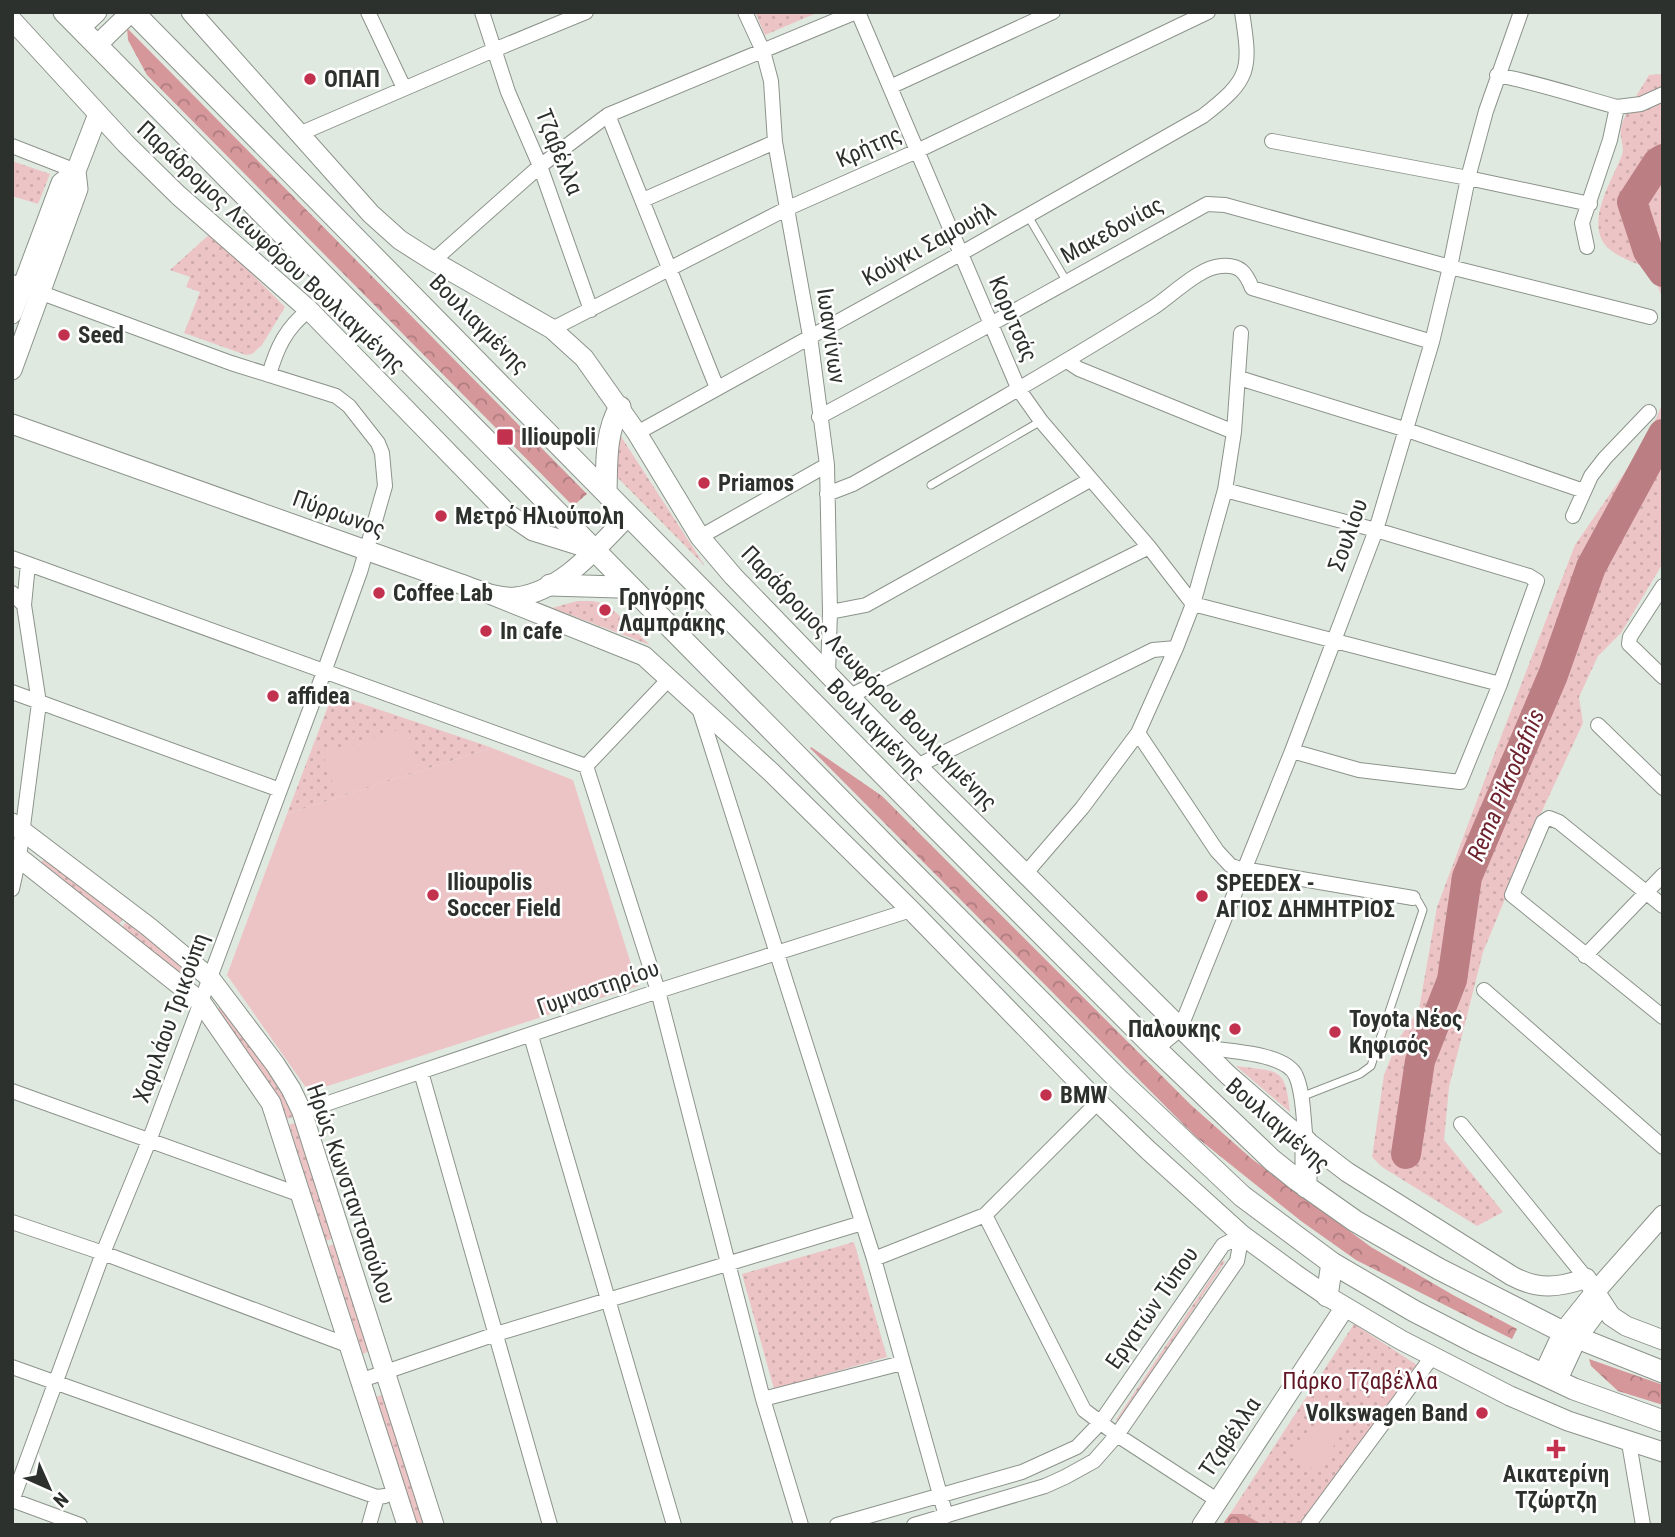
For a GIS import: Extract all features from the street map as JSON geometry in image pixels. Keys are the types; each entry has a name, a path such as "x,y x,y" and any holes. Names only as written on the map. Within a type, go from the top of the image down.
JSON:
{"main road":[{"path":"64,12 1120,1081 1242,1196 1332,1263 1414,1311 1550,1378 1607,1402 1663,1421"},
{"name":"Βουλιαγμένης","path":"132,12 1156,1049 1272,1160 1355,1221 1406,1251 1570,1335 1663,1372"},
{"path":"607,492 609,436 612,421 621,407"},
{"path":"550,585 634,590"},
{"path":"1306,1141 1306,1187"},
{"path":"1332,1263 1336,1301"}],"street":[{"path":"80,28 97,12"},
{"path":"97,46 132,12"},
{"name":"Παράδρομος Λεωφόρου Βουλιαγμένης","path":"191,12 371,214 400,240 552,329 584,358 621,407 700,537 733,576 1180,1029 1245,1091 1306,1141 1414,1216 1518,1279 1538,1286 1594,1292"},
{"path":"368,12 404,88"},
{"name":"Τζαβέλλα","path":"482,12 508,92 540,166 591,310"},
{"path":"299,134 586,12"},
{"name":"Ιωαννίνων","path":"745,12 762,51 771,81 775,142 810,336 827,465 830,612 828,674"},
{"path":"433,261 540,166 608,114 857,12"},
{"name":"Κορυτσάς","path":"857,12 1019,390 1041,421 1149,547 1193,604"},
{"path":"890,87 1054,12"},
{"name":"Κρήτης","path":"552,329 786,209 917,151 1208,12"},
{"name":"Κούγκι Σαμουήλ","path":"637,433 1203,116 1236,88 1247,68 1248,51 1242,12"},
{"name":"Σουλίου","path":"1156,1049 1180,1029 1292,751 1376,530 1432,342 1468,178 1497,75 1521,12"},
{"name":"Παράδρομος Λεωφόρου Βουλιαγμένης","path":"12,20 98,114 178,195 309,310 517,522 533,531 594,550"},
{"path":"1497,75 1541,84 1617,107 1642,104 1663,94"},
{"path":"1587,247 1582,223 1610,140 1617,107"},
{"path":"12,314 25,287 61,183 76,171 98,114"},
{"path":"608,114 717,388"},
{"path":"1272,141 1590,204"},
{"path":"643,200 775,142"},
{"path":"12,146 76,171"},
{"name":"Μακεδονίας","path":"819,417 1207,204 1225,205 1450,267 1650,317"},
{"path":"827,494 853,484 1019,390 1163,301 1204,271 1220,265 1237,267 1246,273 1252,288 1432,342"},
{"path":"12,370 25,287"},
{"name":"Χαριλάου Τρικούπη","path":"12,1500 324,672 367,550 386,486 378,443 342,399 231,363 25,287"},
{"path":"269,374 275,352 285,333 309,310"},
{"path":"1026,873 1082,808 1138,733 1176,648 1193,604 1225,490 1234,432 1241,333"},
{"path":"1067,361 1079,369 1234,432"},
{"path":"1239,378 1407,430 1584,491"},
{"path":"1573,516 1584,491 1605,457 1649,412"},
{"name":"Πύρρωνος","path":"12,424 482,592 516,597 550,585 572,571 629,515"},
{"path":"700,537 827,465"},
{"path":"830,612 866,605 1090,480"},
{"path":"1225,490 1376,530 1530,576 1537,581 1500,684 1460,782 1359,770 1292,751"},
{"path":"850,696 1149,547"},
{"path":"12,558 586,766"},
{"path":"12,889 17,827 39,704 24,606 28,564"},
{"path":"1663,586 1630,637 1629,644 1663,677"},
{"path":"482,592 644,656 771,772 911,910 1098,1102 1242,1235 1336,1301 1432,1357 1521,1401 1629,1443 1663,1452"},
{"path":"12,593 24,606"},
{"path":"1193,604 1500,684"},
{"path":"918,765 1153,650 1176,648"},
{"path":"586,766 669,680"},
{"path":"12,692 280,790"},
{"path":"698,705 874,1259 946,1516"},
{"path":"1598,725 1663,788"},
{"path":"1138,733 1221,856 1230,865 1244,870 1413,898"},
{"path":"586,766 658,991 762,1399 801,1525"},
{"path":"1663,906 1559,822 1549,818 1543,822 1512,895 1663,1017"},
{"name":"Ηρώς Κωνσταντοπούλου","path":"17,827 149,927 210,978 291,1089 302,1112 434,1525"},
{"name":"Ηρώς Κωνσταντοπούλου","path":"16,854 201,1002 271,1103 362,1380 387,1496 407,1525"},
{"path":"1585,956 1663,875"},
{"name":"Γυμναστηρίου","path":"302,1112 658,991 911,910"},
{"path":"1484,990 1663,1147"},
{"path":"531,1036 674,1525"},
{"path":"1199,1047 1284,1062 1296,1074 1306,1141"},
{"path":"421,1072 550,1525"},
{"path":"12,1091 301,1195"},
{"path":"874,1259 985,1215 1098,1102"},
{"path":"1461,1124 1619,1323 1663,1340"},
{"path":"985,1215 1084,1410 1117,1435 1217,1500"},
{"path":"1550,1378 1594,1292 1663,1215"},
{"path":"12,1222 103,1253 350,1346"},
{"path":"362,1380 607,1299 862,1223"},
{"name":"Εργατών Τύπου","path":"837,1525 1023,1472 1064,1454 1088,1437 1223,1245 1242,1235"},
{"name":"Εργατών Τύπου","path":"914,1525 1045,1486 1094,1461 1117,1435 1237,1261 1242,1235"},
{"name":"Τζαβέλλα","path":"1202,1525 1336,1301"},
{"path":"1308,1525 1432,1357"},
{"path":"762,1399 902,1363"},
{"path":"12,1367 387,1496 369,1525"},
{"path":"1629,1443 1643,1525"},
{"path":"12,1500 80,1525"}],"lane":[{"path":"1027,215 1067,282"},
{"path":"931,485 1041,421"},
{"path":"1300,1098 1360,1074 1371,1066 1423,910 1413,898"}],"green space":[{"path":"755,12 819,12 765,35"},
{"path":"127,28 587,494 573,506 147,75 128,40"},
{"path":"1663,74 1663,299 1651,270 1611,251 1601,237 1598,226 1602,201 1623,152 1622,123 1649,75"},
{"path":"12,161 50,174 38,204 12,196"},
{"path":"211,233 285,307 262,345 252,354 246,355 184,333 200,292 186,287 190,277 170,270"},
{"path":"1663,402 1663,563 1621,633 1598,656 1579,697 1583,723 1536,824 1483,952 1449,1087 1444,1140 1503,1212 1477,1226 1382,1167 1372,1157 1384,1075 1398,1040 1419,1009 1437,907 1575,545 1647,440"},
{"path":"620,435 705,566 614,474 612,458"},
{"path":"577,601 607,604 650,645 552,608"},
{"path":"342,697 487,746 488,749 287,814 330,701"},
{"path":"407,727 420,770 337,797 323,754"},
{"name":"Ilioupolis Soccer Field","path":"487,746 573,780 638,986 309,1092 227,975 287,814 488,749"},
{"path":"811,747 882,796 1191,1105 1252,1159 1371,1247 1517,1329 1512,1339 1356,1260 1301,1221 1195,1136"},
{"path":"44,859 123,919 118,926 39,865"},
{"path":"126,922 188,970 183,977 120,929"},
{"path":"223,1005 280,1087 295,1116 287,1119 278,1101 216,1010"},
{"path":"1236,1066 1277,1074 1286,1086 1290,1112"},
{"path":"297,1122 334,1238 326,1241 289,1125"},
{"path":"854,1242 887,1357 774,1389 742,1274"},
{"path":"335,1244 370,1351 363,1354 328,1246"},
{"path":"1223,1260 1225,1262 1119,1421 1116,1420"},
{"name":"Πάρκο Τζαβέλλα","path":"1354,1324 1417,1365 1304,1525 1263,1525 1244,1514 1230,1514"},
{"path":"1589,1359 1663,1385 1663,1405 1618,1391 1591,1366"},
{"path":"384,1394 426,1525 417,1525 376,1397"},
{"path":"1327,1407 1350,1422 1317,1471 1294,1455"},
{"path":"1230,1514 1244,1514 1263,1525 1222,1525"}],"waterway":[{"name":"Rema Pikrodafnis","path":"1663,159 1658,162 1632,202 1648,251 1663,272"},
{"name":"Rema Pikrodafnis","path":"1406,1154 1420,1061 1452,980 1467,877 1553,675 1591,567 1663,434"}],"place":[{"name":"ΟΠΑΠ","path":"310,79"},
{"name":"Seed","path":"64,335"},
{"name":"Ilioupoli","path":"505,437"},
{"name":"Priamos","path":"704,483"},
{"name":"Μετρό Ηλιούπολη","path":"441,516"},
{"name":"Coffee Lab","path":"379,593"},
{"name":"Γρηγόρης Λαμπράκης","path":"605,610"},
{"name":"In cafe","path":"486,631"},
{"name":"affidea","path":"273,696"},
{"name":"Ilioupolis Soccer Field","path":"433,895"},
{"name":"SPEEDEX - ΑΓΙΟΣ ΔΗΜΗΤΡΙΟΣ","path":"1202,896"},
{"name":"Παλουκης","path":"1235,1029"},
{"name":"Toyota Νέος Κηφισός","path":"1335,1032"},
{"name":"BMW","path":"1046,1095"},
{"name":"Volkswagen Band","path":"1482,1413"},
{"name":"Αικατερίνη Τζώρτζη","path":"1556,1449"}]}
